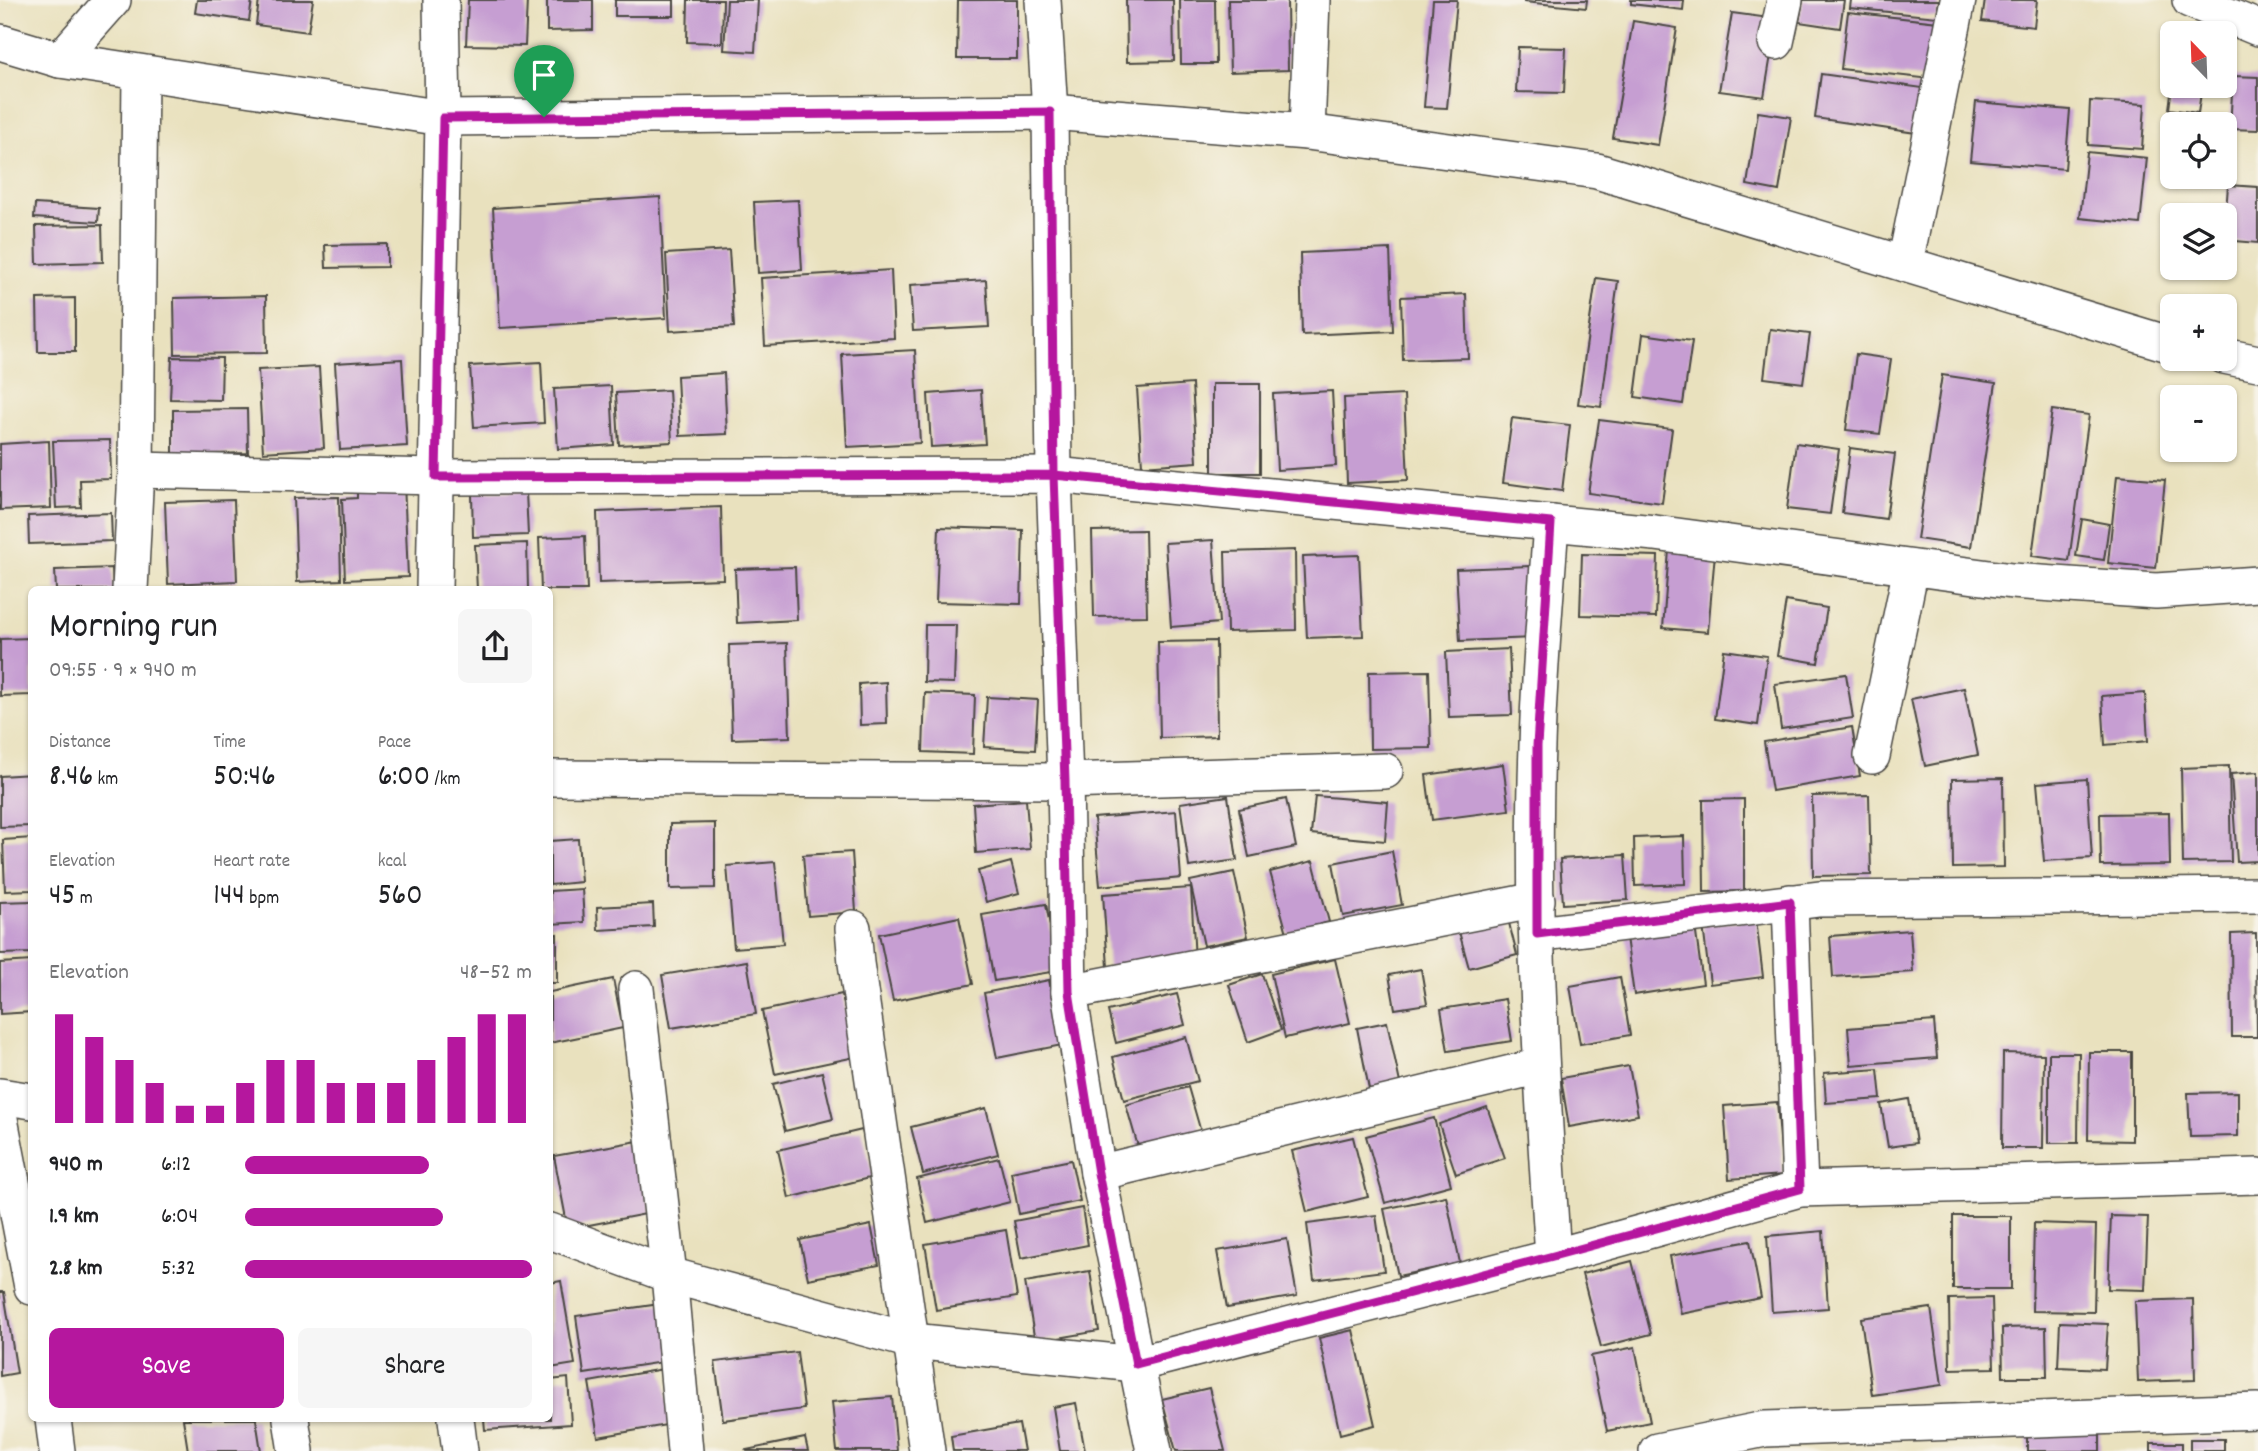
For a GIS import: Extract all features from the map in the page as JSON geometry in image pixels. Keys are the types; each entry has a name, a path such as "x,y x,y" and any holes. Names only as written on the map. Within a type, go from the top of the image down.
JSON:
{"street":[{"path":"60,60 113,0"},
{"path":"434,586 443,118 441,0"},
{"path":"1043,0 1050,112 1054,475 1065,781 1069,992 1098,1173 1154,1451"},
{"path":"1307,132 1312,0"},
{"path":"1776,41 1785,0"},
{"path":"1905,264 1958,0"},
{"path":"2190,0 2258,28"},
{"path":"0,43 60,60 443,118 1050,112 1307,132 1597,171 2160,341"},
{"path":"130,586 136,470 140,73"},
{"path":"2237,359 2258,363"},
{"path":"136,470 436,477 1054,475 1655,533 2012,582 2157,591 2258,584"},
{"path":"1551,523 1537,746 1536,900 1541,1066 1553,1256"},
{"path":"1872,756 1910,568"},
{"path":"553,779 1065,781 1385,771"},
{"path":"1537,934 1819,898 2258,895"},
{"path":"1069,992 1536,900"},
{"path":"1790,902 1800,1189"},
{"path":"853,928 928,1451"},
{"path":"636,989 685,1451"},
{"path":"1098,1173 1541,1066"},
{"path":"0,1096 28,1100"},
{"path":"0,1119 28,1266"},
{"path":"553,1232 668,1275 912,1341 1136,1364 1800,1189 2258,1176"},
{"path":"1657,1451 1767,1440 1868,1438 2258,1411"},
{"path":"53,1422 57,1451"},
{"path":"291,1422 296,1451"},
{"path":"456,1422 460,1451"}],"building":[{"path":"197,0 252,0 249,21 195,13"},
{"path":"259,0 313,0 308,32 256,25"},
{"path":"468,0 527,0 525,46 466,45"},
{"path":"547,0 593,0 593,30 547,31"},
{"path":"615,0 674,0 674,16 615,16"},
{"path":"688,0 723,0 722,43 687,42"},
{"path":"727,0 758,0 755,52 724,50"},
{"path":"958,0 1017,0 1017,59 957,59"},
{"path":"1126,0 1173,0 1174,61 1127,62"},
{"path":"1180,0 1215,0 1216,64 1181,64"},
{"path":"1228,0 1287,0 1288,70 1230,72"},
{"path":"1433,0 1457,0 1447,108 1424,107"},
{"path":"1524,0 1587,0 1586,8"},
{"path":"1631,0 1684,0 1683,10 1631,4"},
{"path":"1803,0 1844,0 1840,28 1799,22"},
{"path":"1851,0 1939,0 1937,17 1850,8"},
{"path":"1985,0 2037,0 2034,27 1982,21"},
{"path":"1848,12 1938,22 1931,79 1841,69"},
{"path":"1732,13 1777,19 1764,97 1719,91"},
{"path":"1633,21 1677,28 1658,145 1613,138"},
{"path":"1518,47 1566,48 1564,93 1516,92"},
{"path":"1821,74 1923,88 1916,133 1815,118"},
{"path":"2237,76 2258,77 2258,130 2237,129 2237,112 2231,112 2232,98 2237,98"},
{"path":"2170,98 2200,98 2198,112 2169,109"},
{"path":"2090,101 2145,104 2142,149 2088,145"},
{"path":"1976,102 2070,110 2065,169 1970,161"},
{"path":"1758,112 1791,117 1779,191 1747,185"},
{"path":"2087,152 2147,158 2140,224 2080,218"},
{"path":"2237,186 2258,187 2258,243 2237,241 2237,203 2227,203 2228,189 2237,189"},
{"path":"660,197 666,318 500,328 493,208"},
{"path":"798,200 802,270 758,273 754,202"},
{"path":"35,204 99,208 98,222 34,218"},
{"path":"102,225 103,262 37,264 36,226"},
{"path":"387,244 387,267 326,268 325,245"},
{"path":"1390,249 1393,331 1302,335 1300,253"},
{"path":"729,250 734,327 670,331 666,254"},
{"path":"891,270 894,338 765,346 761,278"},
{"path":"1596,278 1618,281 1601,407 1578,404"},
{"path":"986,280 989,327 913,331 910,285"},
{"path":"1466,294 1468,358 1403,360 1401,297"},
{"path":"266,296 267,353 175,354 174,298"},
{"path":"75,298 75,352 38,352 37,299"},
{"path":"1770,329 1810,334 1803,383 1764,378"},
{"path":"1643,334 1692,341 1683,404 1635,397"},
{"path":"915,350 920,443 847,447 842,354"},
{"path":"1856,354 1891,359 1880,434 1846,430"},
{"path":"172,357 222,358 221,400 170,399"},
{"path":"402,359 407,446 340,450 335,363"},
{"path":"541,362 544,423 474,427 470,366"},
{"path":"319,367 324,448 263,452 258,370"},
{"path":"724,373 727,434 680,436 677,376"},
{"path":"1942,375 1996,383 1971,547 1917,539"},
{"path":"1192,384 1197,462 1142,466 1137,388"},
{"path":"1212,384 1260,384 1260,473 1212,473"},
{"path":"611,386 614,445 558,449 554,389"},
{"path":"669,390 672,442 619,445 616,393"},
{"path":"981,390 985,444 931,447 928,394"},
{"path":"1332,391 1336,466 1277,470 1273,394"},
{"path":"1404,395 1408,480 1347,483 1344,398"},
{"path":"247,409 248,453 173,455 173,410"},
{"path":"2052,410 2089,415 2069,561 2032,556"},
{"path":"1512,418 1570,425 1562,491 1503,483"},
{"path":"1599,420 1672,429 1662,503 1588,493"},
{"path":"110,440 111,479 80,480 81,507 56,508 53,441"},
{"path":"49,441 51,508 0,510 0,444"},
{"path":"1796,443 1839,449 1830,514 1787,509"},
{"path":"1850,448 1895,454 1886,519 1842,513"},
{"path":"2117,476 2165,480 2156,568 2108,563"},
{"path":"404,482 408,577 345,580 342,499 357,498 357,484"},
{"path":"526,492 528,535 473,537 472,493"},
{"path":"339,497 341,580 297,582 294,498"},
{"path":"234,500 237,581 168,584 165,502"},
{"path":"721,507 723,579 599,583 597,512"},
{"path":"111,513 112,541 29,544 28,516"},
{"path":"2082,519 2109,524 2104,560 2076,556"},
{"path":"939,527 1023,530 1021,604 936,602"},
{"path":"1145,530 1147,616 1094,617 1092,531"},
{"path":"585,536 587,590 553,590 553,586 541,586 539,538"},
{"path":"1213,540 1219,623 1171,627 1165,543"},
{"path":"527,543 528,586 477,586 475,545"},
{"path":"1295,550 1296,630 1227,632 1225,552"},
{"path":"1669,550 1715,553 1708,632 1663,628"},
{"path":"1582,554 1658,556 1656,617 1580,615"},
{"path":"1359,555 1363,636 1307,638 1303,557"},
{"path":"1530,566 1534,638 1460,641 1456,569"},
{"path":"795,567 797,620 737,623 735,569"},
{"path":"112,568 113,586 56,586 55,570"},
{"path":"1786,601 1827,608 1818,663 1777,656"},
{"path":"925,625 956,625 954,683 924,682"},
{"path":"28,638 28,695 0,696 0,639"},
{"path":"1216,641 1217,736 1160,738 1158,642"},
{"path":"787,643 790,737 732,739 729,645"},
{"path":"1509,649 1512,715 1449,717 1446,652"},
{"path":"1724,650 1767,656 1758,725 1715,719"},
{"path":"1429,671 1431,748 1370,749 1369,672"},
{"path":"1846,674 1853,718 1781,729 1775,684"},
{"path":"886,682 887,724 860,725 859,684"},
{"path":"1964,688 1978,755 1925,766 1911,699"},
{"path":"925,693 975,695 973,754 923,752"},
{"path":"2145,693 2148,741 2105,745 2102,696"},
{"path":"987,697 1038,700 1035,750 984,747"},
{"path":"1852,727 1860,776 1772,791 1764,742"},
{"path":"1503,764 1509,810 1432,820 1426,775"},
{"path":"2229,766 2231,862 2183,863 2181,768"},
{"path":"2258,772 2258,861 2237,862 2231,774"},
{"path":"28,774 28,826 0,827 0,776"},
{"path":"2003,778 2004,867 1953,868 1952,779"},
{"path":"2087,779 2092,858 2044,861 2037,783"},
{"path":"1869,795 1871,875 1813,876 1812,796"},
{"path":"1228,796 1237,860 1189,867 1180,803"},
{"path":"1315,796 1388,802 1385,841 1311,834"},
{"path":"1286,799 1296,847 1249,857 1239,809"},
{"path":"1744,799 1744,891 1704,892 1703,800"},
{"path":"1026,800 1030,849 976,853 973,804"},
{"path":"1176,811 1181,878 1100,886 1094,818"},
{"path":"2169,813 2170,865 2101,866 2100,814"},
{"path":"715,823 715,888 670,889 670,824"},
{"path":"1684,836 1685,884 1635,886 1634,838"},
{"path":"28,838 28,890 5,891 3,840"},
{"path":"578,839 581,882 553,885 553,841"},
{"path":"1392,851 1402,905 1343,916 1333,863"},
{"path":"852,852 856,912 808,916 803,855"},
{"path":"1625,855 1628,900 1563,904 1560,859"},
{"path":"1313,861 1329,922 1287,933 1270,872"},
{"path":"775,862 783,944 734,948 727,866"},
{"path":"1011,862 1019,893 986,902 978,871"},
{"path":"1234,872 1248,937 1204,946 1190,881"},
{"path":"1191,888 1195,961 1108,967 1103,894"},
{"path":"582,889 584,922 553,924 553,891"},
{"path":"28,901 28,953 0,954 0,902"},
{"path":"653,904 654,927 598,930 597,907"},
{"path":"1046,904 1058,971 994,981 982,915"},
{"path":"1507,915 1517,955 1469,968 1458,928"},
{"path":"959,917 973,984 893,1001 879,934"},
{"path":"1756,919 1763,977 1710,984 1703,925"},
{"path":"1695,926 1703,984 1634,995 1626,937"},
{"path":"1910,930 1913,972 1833,977 1830,936"},
{"path":"2256,933 2257,1037 2232,1037 2231,934"},
{"path":"557,934 557,983 553,983 553,935"},
{"path":"1335,959 1350,1023 1285,1038 1271,974"},
{"path":"28,961 28,1012 0,1014 0,963"},
{"path":"747,961 756,1014 671,1028 662,975"},
{"path":"1421,969 1427,1004 1395,1009 1389,975"},
{"path":"1262,974 1281,1030 1248,1042 1229,985"},
{"path":"1620,977 1630,1035 1580,1044 1570,986"},
{"path":"613,979 623,1028 553,1042 553,991"},
{"path":"1049,980 1062,1045 997,1058 984,993"},
{"path":"842,994 855,1057 775,1074 762,1011"},
{"path":"1177,994 1185,1025 1116,1043 1108,1011"},
{"path":"1505,999 1512,1041 1448,1051 1441,1009"},
{"path":"1934,1021 1937,1058 1851,1065 1848,1028"},
{"path":"1387,1022 1400,1083 1369,1089 1357,1028"},
{"path":"1186,1037 1198,1081 1124,1100 1113,1057"},
{"path":"2089,1052 2132,1052 2132,1141 2088,1140"},
{"path":"2003,1053 2044,1054 2043,1148 2002,1148"},
{"path":"2049,1053 2079,1053 2078,1143 2049,1143"},
{"path":"1629,1066 1638,1115 1569,1127 1561,1078"},
{"path":"1878,1069 1881,1099 1826,1103 1824,1073"},
{"path":"822,1072 833,1119 785,1131 773,1084"},
{"path":"1188,1087 1201,1132 1139,1150 1126,1105"},
{"path":"2238,1092 2238,1136 2190,1137 2188,1093"},
{"path":"1909,1099 1916,1143 1888,1147 1881,1104"},
{"path":"1777,1102 1783,1175 1729,1179 1724,1106"},
{"path":"1487,1107 1505,1158 1456,1174 1439,1124"},
{"path":"986,1108 998,1154 923,1174 911,1127"},
{"path":"1434,1118 1451,1185 1385,1203 1366,1136"},
{"path":"862,1130 873,1177 789,1198 778,1150"},
{"path":"1353,1137 1368,1197 1307,1212 1292,1151"},
{"path":"638,1141 651,1213 568,1229 554,1156"},
{"path":"999,1158 1010,1202 927,1223 917,1179"},
{"path":"1071,1160 1080,1201 1019,1214 1011,1172"},
{"path":"1446,1196 1460,1263 1398,1276 1384,1209"},
{"path":"1082,1208 1088,1245 1021,1258 1014,1221"},
{"path":"1376,1215 1384,1271 1314,1280 1307,1224"},
{"path":"1953,1216 2011,1216 2011,1289 1953,1289"},
{"path":"2111,1216 2148,1217 2145,1290 2108,1289"},
{"path":"2034,1223 2096,1225 2094,1312 2032,1311"},
{"path":"871,1225 879,1265 808,1279 800,1240"},
{"path":"1006,1230 1017,1297 936,1310 925,1244"},
{"path":"1823,1231 1828,1308 1772,1312 1767,1236"},
{"path":"1287,1239 1297,1296 1227,1308 1217,1251"},
{"path":"1750,1241 1761,1298 1681,1314 1670,1256"},
{"path":"1632,1261 1651,1334 1601,1347 1582,1274"},
{"path":"1090,1271 1099,1331 1035,1342 1025,1282"},
{"path":"561,1281 575,1364 553,1368 553,1282"},
{"path":"0,1292 4,1292 17,1373 0,1376"},
{"path":"1992,1298 1994,1368 1950,1369 1949,1299"},
{"path":"2193,1299 2195,1380 2138,1382 2135,1301"},
{"path":"667,1303 676,1360 584,1374 576,1316"},
{"path":"1931,1308 1942,1385 1872,1395 1861,1318"},
{"path":"2060,1322 2108,1324 2105,1369 2058,1367"},
{"path":"2046,1327 2047,1377 2003,1377 2002,1328"},
{"path":"1353,1330 1375,1425 1340,1434 1319,1338"},
{"path":"1635,1347 1650,1422 1607,1431 1591,1356"},
{"path":"797,1352 804,1409 723,1420 715,1362"},
{"path":"663,1369 672,1424 598,1437 589,1382"},
{"path":"568,1378 571,1424 485,1430 484,1422 553,1422 553,1380"},
{"path":"1209,1388 1225,1451 1176,1451 1162,1399"},
{"path":"892,1397 897,1451 837,1451 832,1402"},
{"path":"1076,1403 1085,1451 1060,1451 1053,1407"},
{"path":"183,1422 256,1422 261,1451 188,1451"},
{"path":"1019,1424 1024,1451 953,1451 951,1436"},
{"path":"2100,1431 2100,1451 2027,1451 2027,1432"},
{"path":"805,1438 808,1451 746,1450"},
{"path":"2190,1439 2224,1439 2224,1451 2190,1451"},
{"path":"2151,1443 2182,1443 2182,1451 2151,1451"}],"route":[{"path":"544,117 443,118 436,477 1054,475 1551,523 1537,746 1537,934 1790,902 1800,1189 1136,1364 1098,1173 1069,992 1065,781 1054,475 1050,112 544,117"}]}
